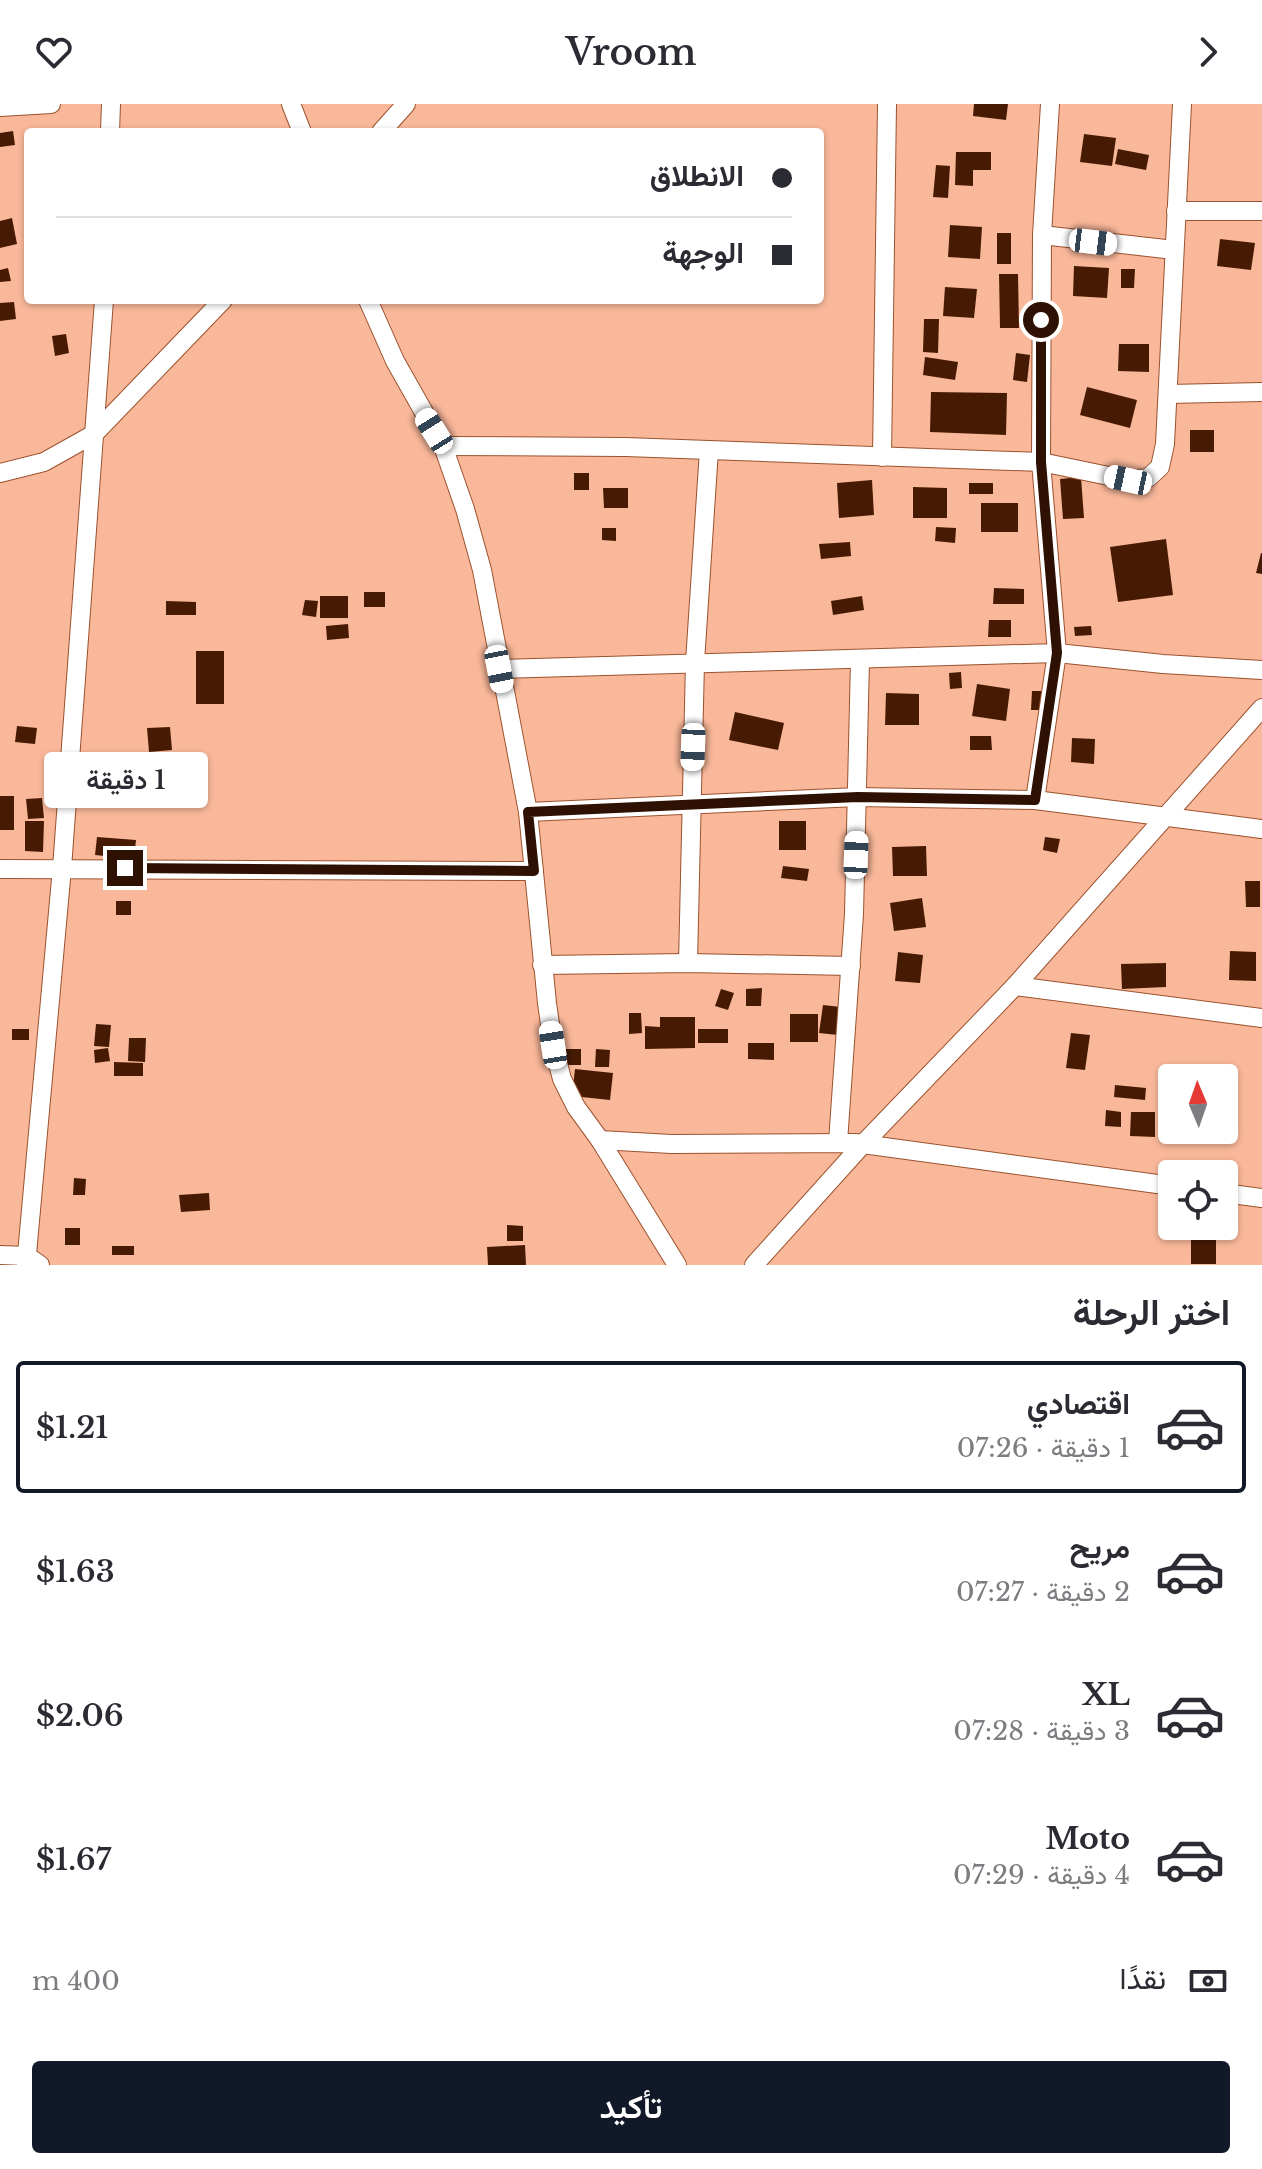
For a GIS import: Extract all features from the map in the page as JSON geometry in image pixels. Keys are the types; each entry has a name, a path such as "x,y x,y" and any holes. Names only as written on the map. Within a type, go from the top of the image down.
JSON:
{"street":[{"path":"0,107 51,104"},
{"path":"110,128 111,104"},
{"path":"291,104 300,128"},
{"path":"385,128 406,104"},
{"path":"882,457 887,104"},
{"path":"1035,800 1057,653 1041,462 1042,235 1050,104"},
{"path":"443,446 709,450 1041,462 1128,480 1148,478 1160,467 1163,455 1182,104"},
{"path":"1176,211 1262,211"},
{"path":"1042,235 1174,250"},
{"path":"0,1255 31,1262 104,304"},
{"path":"0,473 44,462 94,434 219,304"},
{"path":"370,304 395,361 443,446 482,570 528,812 542,965 553,1045 562,1079 576,1107 600,1140 677,1265"},
{"path":"1168,394 1262,392"},
{"path":"688,963 695,662 709,450"},
{"path":"499,669 1057,653 1262,670"},
{"path":"838,1142 851,966 860,660"},
{"path":"754,1265 863,1144 1015,986 1262,708"},
{"path":"528,812 858,797 1035,800 1262,829"},
{"path":"0,869 534,871"},
{"path":"542,965 688,963 851,966"},
{"path":"1015,986 1262,1018"},
{"path":"600,1140 671,1144 838,1142 1158,1184"},
{"path":"1238,1195 1262,1198"}],"building":[{"path":"974,104 1008,104 1006,120 973,116"},
{"path":"13,131 15,145 0,147 0,133"},
{"path":"1084,134 1116,138 1112,166 1080,162"},
{"path":"1118,149 1149,155 1146,170 1115,164"},
{"path":"956,152 991,152 991,170 973,170 973,186 955,185"},
{"path":"936,165 950,166 948,198 933,197"},
{"path":"12,218 17,244 0,248 0,221"},
{"path":"950,225 982,227 980,259 948,257"},
{"path":"997,233 1011,233 1011,264 997,264"},
{"path":"1220,239 1255,243 1251,270 1217,266"},
{"path":"1074,266 1109,268 1107,298 1073,296"},
{"path":"8,268 11,281 0,282 0,270"},
{"path":"1121,269 1135,269 1134,288 1121,288"},
{"path":"999,274 1018,274 1019,328 1000,328"},
{"path":"945,287 977,289 974,318 943,316"},
{"path":"14,302 16,319 0,321 0,303"},
{"path":"924,319 939,319 938,353 923,352"},
{"path":"66,334 69,353 55,356 52,336"},
{"path":"1119,344 1149,344 1149,372 1118,371"},
{"path":"1016,353 1030,355 1027,382 1013,380"},
{"path":"925,357 958,362 955,380 923,375"},
{"path":"1087,387 1137,400 1130,428 1080,415"},
{"path":"931,392 1007,393 1006,435 930,432"},
{"path":"1190,430 1214,430 1214,452 1190,452"},
{"path":"574,473 589,473 589,490 574,490"},
{"path":"1081,477 1084,518 1063,519 1060,479"},
{"path":"872,480 874,515 839,518 837,483"},
{"path":"969,483 993,483 993,494 969,494"},
{"path":"913,487 947,488 947,518 913,518"},
{"path":"603,488 628,488 628,508 604,508"},
{"path":"981,503 1018,503 1018,532 981,532"},
{"path":"936,527 956,528 955,543 935,541"},
{"path":"602,528 616,528 616,541 602,540"},
{"path":"1166,539 1173,595 1118,602 1110,547"},
{"path":"850,542 851,556 821,559 819,544"},
{"path":"1262,553 1262,574 1256,573"},
{"path":"994,588 1024,589 1024,604 993,604"},
{"path":"364,592 385,592 385,607 364,607"},
{"path":"320,596 348,596 348,618 320,618"},
{"path":"862,596 864,610 833,615 831,601"},
{"path":"305,600 318,601 316,617 302,615"},
{"path":"166,601 196,602 196,615 166,615"},
{"path":"989,620 1011,620 1011,637 988,637"},
{"path":"348,624 349,638 327,640 326,626"},
{"path":"1091,626 1092,635 1075,636 1074,627"},
{"path":"196,651 224,651 224,704 196,704"},
{"path":"961,672 962,688 950,689 949,673"},
{"path":"977,684 1010,689 1006,721 972,716"},
{"path":"1032,691 1049,691 1049,710 1031,710"},
{"path":"886,693 919,694 919,725 885,725"},
{"path":"735,712 784,723 778,750 729,740"},
{"path":"17,726 37,728 35,744 15,742"},
{"path":"170,727 172,750 149,752 147,728"},
{"path":"970,736 991,736 992,750 970,750"},
{"path":"1072,738 1095,739 1094,764 1071,762"},
{"path":"126,763 139,763 140,798 127,798"},
{"path":"0,796 14,796 14,830 0,830"},
{"path":"42,798 44,818 28,819 26,799"},
{"path":"25,821 44,821 43,852 25,851"},
{"path":"779,821 806,821 806,850 779,850"},
{"path":"97,837 136,840 134,859 95,855"},
{"path":"1045,837 1060,839 1057,853 1043,850"},
{"path":"926,846 927,876 893,876 892,847"},
{"path":"783,866 809,869 807,881 781,878"},
{"path":"1245,881 1260,881 1260,907 1246,907"},
{"path":"922,898 926,927 894,931 890,903"},
{"path":"116,901 131,901 131,915 116,915"},
{"path":"1230,951 1256,952 1256,981 1229,980"},
{"path":"898,952 923,955 920,983 895,981"},
{"path":"1166,963 1166,987 1122,989 1121,964"},
{"path":"762,988 761,1006 746,1006 746,989"},
{"path":"721,989 734,993 728,1010 715,1006"},
{"path":"823,1005 841,1007 838,1035 819,1033"},
{"path":"629,1013 641,1013 642,1033 629,1034"},
{"path":"790,1014 818,1014 818,1042 790,1042"},
{"path":"660,1017 695,1017 695,1048 645,1049 645,1026 660,1027"},
{"path":"96,1024 111,1025 109,1047 94,1046"},
{"path":"12,1029 29,1029 29,1040 12,1040"},
{"path":"698,1029 728,1029 728,1043 698,1043"},
{"path":"1071,1033 1090,1035 1085,1070 1066,1068"},
{"path":"129,1038 146,1038 145,1062 128,1061"},
{"path":"748,1043 774,1043 774,1060 748,1059"},
{"path":"108,1048 110,1061 95,1063 94,1050"},
{"path":"564,1049 581,1049 581,1065 564,1065"},
{"path":"596,1049 610,1050 609,1067 595,1067"},
{"path":"114,1062 143,1063 143,1076 114,1076"},
{"path":"575,1069 613,1073 610,1100 572,1096"},
{"path":"1115,1085 1146,1088 1145,1100 1114,1097"},
{"path":"1106,1110 1121,1112 1121,1127 1105,1126"},
{"path":"1131,1112 1155,1112 1155,1137 1130,1136"},
{"path":"74,1178 86,1179 85,1195 73,1195"},
{"path":"209,1193 210,1210 181,1212 179,1195"},
{"path":"507,1225 523,1226 523,1241 507,1241"},
{"path":"65,1228 80,1228 80,1245 65,1245"},
{"path":"1191,1240 1216,1240 1216,1264 1191,1264"},
{"path":"525,1245 526,1265 488,1265 487,1247"},
{"path":"112,1246 134,1246 134,1255 112,1255"}],"route":[{"path":"125,868 534,871 528,812 858,797 1035,800 1057,653 1041,462 1041,320"}]}
